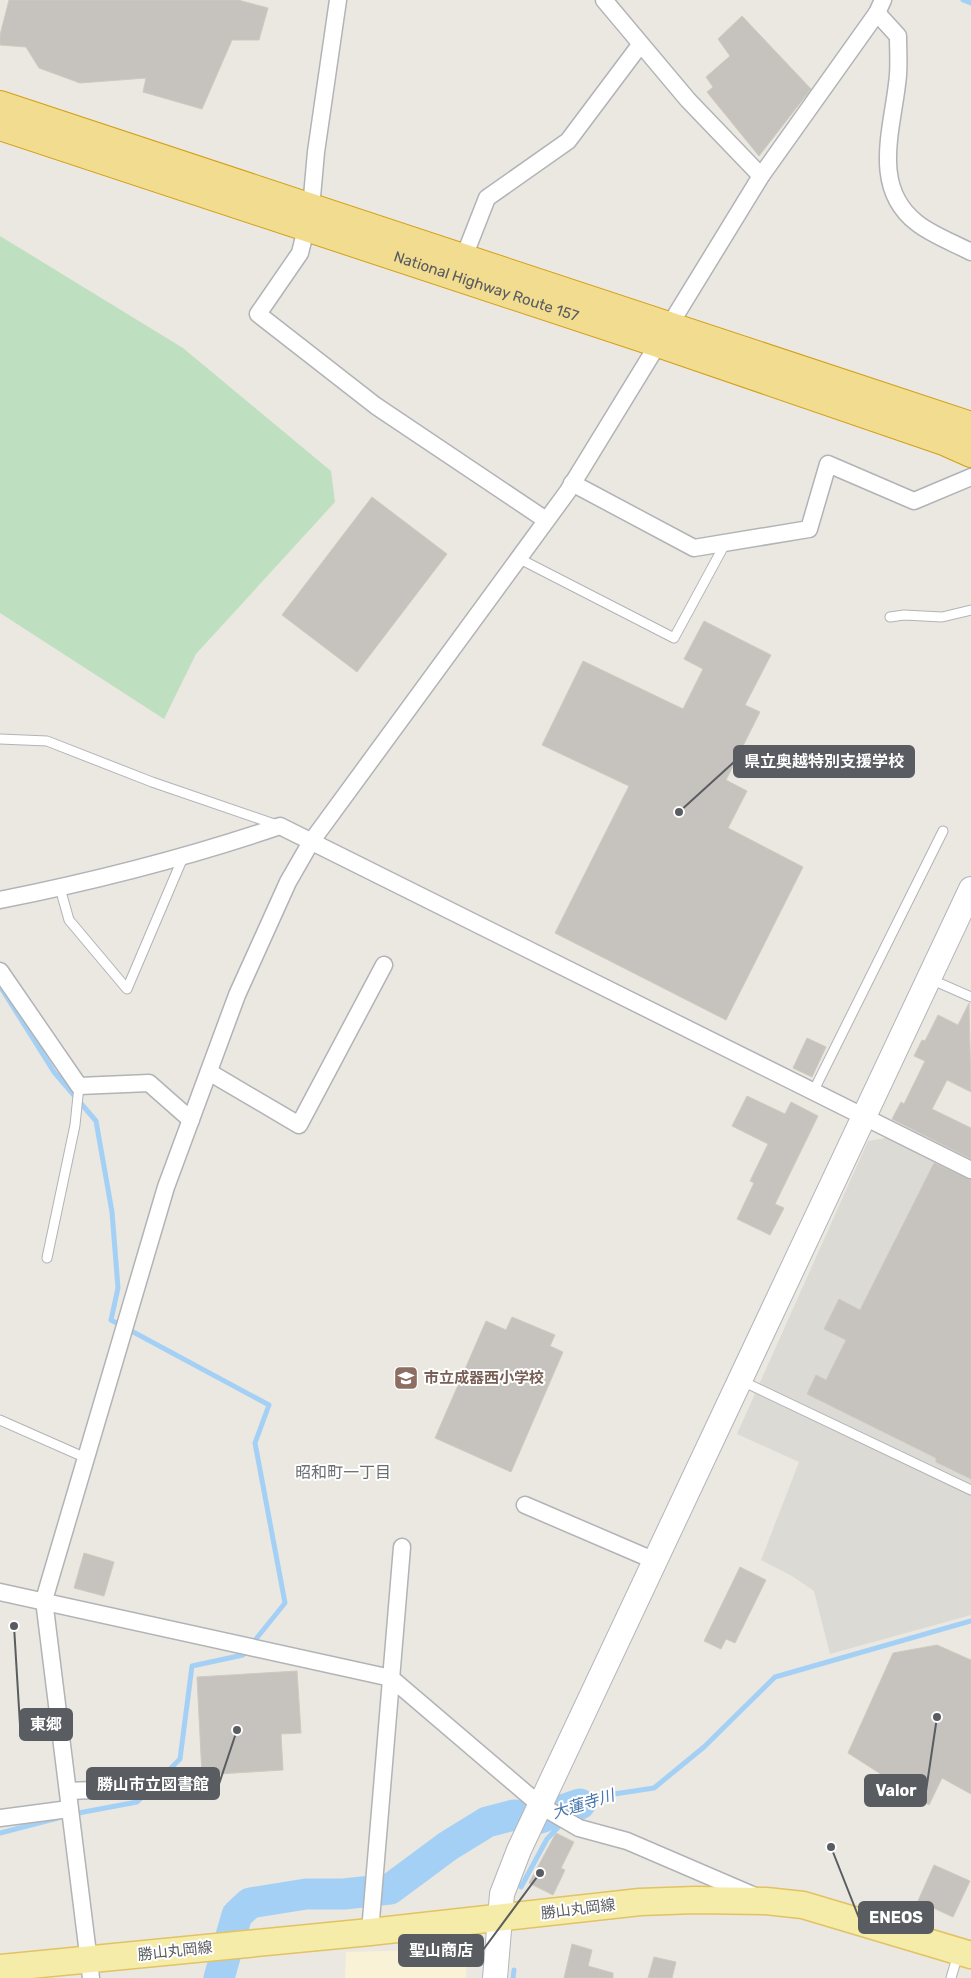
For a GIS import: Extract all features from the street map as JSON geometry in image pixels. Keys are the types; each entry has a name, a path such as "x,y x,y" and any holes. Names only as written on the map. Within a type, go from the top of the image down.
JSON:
{"highway":[{"name":"National Highway Route 157","path":"0,105 309,218"},
{"name":"National Highway Route 157","path":"0,126 309,218 664,334 971,426"},
{"name":"National Highway Route 157","path":"664,334 971,453"}],"main road":[{"name":"勝山丸岡線","path":"0,1968 89,1969 370,1932 640,1902 766,1901 804,1905 965,1952"}],"street":[{"path":"338,0 316,152 309,218 300,253 258,314 376,406 546,520"},
{"path":"604,0 640,45 761,176"},
{"path":"89,1969 44,1600 166,1187 241,987 288,882 311,842 572,483 761,176 880,6 898,36 898,74 887,164 892,191 899,204 917,223 971,252"},
{"path":"460,268 487,198 568,141 640,45"},
{"path":"572,483 694,548 810,529 828,464 914,501 971,477"},
{"path":"0,900 60,888 184,855 280,826 971,1170"},
{"path":"495,1978 502,1894 509,1874 654,1560 742,1381 862,1117 971,889"},
{"path":"209,1072 299,1125 384,965"},
{"path":"0,971 79,1086 149,1083 191,1120"},
{"path":"525,1505 654,1560"},
{"path":"370,1932 402,1547"},
{"path":"0,1592 44,1600 391,1678 541,1806 580,1828 626,1840 766,1901"},
{"path":"68,1791 197,1786"},
{"path":"0,1818 69,1809"}],"lane":[{"path":"518,558 674,638 726,542"},
{"path":"890,617 904,615 942,618 971,610"},
{"path":"0,738 47,741 152,782 280,826"},
{"path":"813,1092 943,831"},
{"path":"60,888 69,920 127,989 184,855"},
{"path":"929,978 971,997"},
{"path":"47,1258 75,1125 79,1086"},
{"path":"742,1381 971,1490"},
{"path":"0,1420 86,1458"},
{"path":"951,1978 965,1952"}],"shaded area":[{"path":"891,1137 971,1176 971,1615 830,1654 814,1591 792,1576 761,1560 799,1462 737,1434 868,1141"},
{"path":"458,1949 467,1961 466,1978 345,1978 346,1952"}],"green space":[{"path":"0,236 183,348 331,471 335,502 196,654 164,719 0,613"}],"building":[{"path":"9,0 238,0 268,8 259,40 232,40 202,109 143,92 146,78 80,83 39,68 26,47 0,45 0,35"},
{"path":"742,16 811,89 759,156 707,92 713,87 706,77 730,56 718,39"},
{"path":"372,497 447,554 357,672 282,615"},
{"path":"704,621 771,655 745,705 760,712 726,780 747,791 728,828 803,867 726,1020 555,933 629,786 542,745 583,661 683,709 703,669 684,659"},
{"path":"969,1003 971,1092 947,1080 932,1109 971,1128 971,1159 892,1119 901,1102 904,1104 925,1061 914,1056 922,1040 925,1041 938,1015 958,1025"},
{"path":"807,1038 826,1047 812,1077 793,1068"},
{"path":"747,1096 785,1114 791,1102 818,1116 775,1204 784,1208 770,1235 737,1219 754,1183 750,1181 768,1144 732,1126"},
{"path":"934,1163 971,1180 971,1479 936,1462 936,1458 807,1394 816,1375 826,1380 846,1340 824,1329 839,1299 860,1310"},
{"path":"512,1317 555,1335 550,1346 563,1352 511,1472 435,1438 486,1321 506,1330"},
{"path":"84,1553 114,1562 104,1596 74,1588"},
{"path":"740,1567 766,1580 735,1643 726,1639 721,1649 704,1641"},
{"path":"937,1645 971,1660 971,1794 942,1778 929,1805 848,1753 893,1653"},
{"path":"297,1671 301,1733 281,1734 283,1770 202,1775 197,1677"},
{"path":"556,1833 574,1842 561,1868 565,1870 553,1895 529,1883"},
{"path":"934,1865 970,1881 953,1917 918,1901"},
{"path":"572,1944 592,1950 588,1966 613,1973 613,1978 564,1978"},
{"path":"654,1957 676,1962 672,1978 648,1978"}],"waterway":[{"path":"963,0 971,3"},
{"path":"0,986 54,1072 96,1121 112,1212 118,1288 111,1320 269,1405 255,1443 285,1603 243,1655 192,1666 180,1759 156,1783"},
{"name":"大蓮寺川","path":"521,1887 547,1839 580,1804 601,1796 654,1788 704,1747 775,1677 971,1621"},
{"path":"73,1814 137,1802 147,1792"},
{"name":"大蓮寺川","path":"219,1978 237,1915 250,1903 306,1894 344,1894 390,1889 448,1846 487,1822 514,1815 540,1818 580,1804"},
{"path":"0,1833 58,1818"},
{"path":"513,1978 514,1970"}],"place":[{"name":"県立奥越特別支援学校","path":"679,812"},
{"name":"市立成器西小学校","path":"406,1378"},
{"name":"東郷","path":"14,1626"},
{"name":"Valor","path":"937,1717"},
{"name":"勝山市立図書館","path":"237,1730"},
{"name":"ENEOS","path":"831,1847"},
{"name":"聖山商店","path":"540,1873"}],"district":[{"name":"昭和町一丁目","path":"343,1472"}]}
